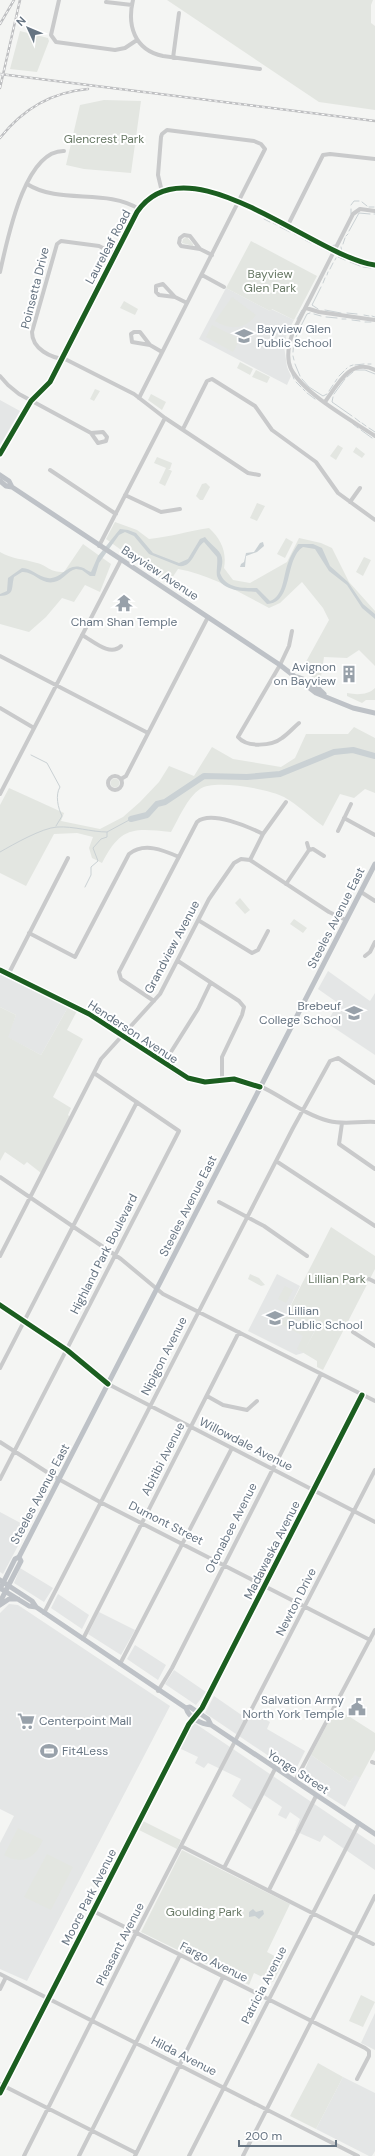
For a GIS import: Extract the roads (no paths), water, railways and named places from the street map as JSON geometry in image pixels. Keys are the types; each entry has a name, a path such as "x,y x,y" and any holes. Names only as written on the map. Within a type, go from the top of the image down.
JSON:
{"main road":[{"name":"Bayview Avenue","path":"0,475 9,481 12,487"},
{"name":"Bayview Avenue","path":"0,482 6,486 12,487 280,665 297,677 302,684 316,693 324,694 353,708 375,713"},
{"name":"Steeles Avenue East","path":"4,1582 15,1559 19,1557 375,864"},
{"name":"Yonge Street","path":"4,1582 32,1601 36,1607 44,1613 158,1691 186,1708 190,1707 208,1719 211,1725"},
{"path":"0,1588 4,1582"},
{"path":"0,1604 6,1591 4,1582"},
{"name":"Yonge Street","path":"0,1588 29,1606 36,1607"},
{"path":"0,1604 9,1600 19,1599"},
{"name":"Yonge Street","path":"186,1708 187,1714 194,1719 203,1724 211,1725 275,1769 375,1834"}],"street":[{"path":"59,0 51,35 56,42 115,50 125,48 137,40"},
{"path":"106,2 132,2 131,26 137,40 153,53 173,58 260,69"},
{"path":"173,58 179,13"},
{"path":"139,398 265,149 258,142 172,130 164,131 161,137 158,175 162,192"},
{"path":"0,272 17,208 27,184 47,157 53,153 64,152"},
{"path":"287,227 323,155 330,154 375,160"},
{"path":"27,184 48,193 121,201 139,209"},
{"name":"Laureleaf Road","path":"0,454 31,400 48,384 139,209 150,198 178,187 193,188 219,194 335,252 360,263 375,265"},
{"path":"375,211 360,209 353,214 290,339 290,367 302,384 325,402 375,436"},
{"path":"200,249 190,236 184,235 180,238 179,243 182,246 200,249 212,255"},
{"name":"Poinsetta Drive","path":"115,254 100,246 61,241 56,245 32,335 40,348 139,398 165,418 248,473 259,475"},
{"path":"202,274 224,286"},
{"path":"175,297 163,284 156,286 155,290 159,295 175,297 187,303"},
{"path":"306,308 319,312 375,320"},
{"path":"150,345 140,332 134,332 131,334 132,342 150,345 162,352"},
{"path":"325,402 348,372 359,367 375,370"},
{"path":"0,376 14,391 91,433"},
{"path":"183,429 207,381 212,379 254,406 272,430 316,462 334,489 375,520"},
{"path":"100,546 165,418"},
{"path":"50,470 116,514"},
{"path":"350,502 360,488"},
{"path":"125,495 157,511 165,512 180,509"},
{"path":"0,794 121,560"},
{"path":"121,779 126,776 208,617"},
{"path":"292,631 289,646 280,665 238,737 243,742 252,744 278,741 299,723"},
{"path":"82,635 110,650 116,650 121,646"},
{"path":"0,656 148,733"},
{"path":"0,708 34,728"},
{"path":"286,802 263,834 250,860 329,912 346,920"},
{"path":"338,831 351,804"},
{"path":"154,1001 121,979 119,972 197,822 201,818 243,824 263,834"},
{"path":"344,818 375,835"},
{"path":"306,843 309,850"},
{"path":"29,933 75,957 129,854 141,848 160,849 179,857"},
{"path":"309,850 313,849 324,856"},
{"path":"286,884 309,850"},
{"path":"9,973 68,858"},
{"name":"Grandview Avenue","path":"0,1256 104,1055 154,1001 178,961 198,920 214,892 234,863 241,859 250,860"},
{"path":"361,892 375,901"},
{"path":"198,920 252,953 258,950 268,931"},
{"path":"365,956 370,952 375,942"},
{"path":"178,961 210,984 239,1001 244,1007 242,1015 222,1057 222,1079"},
{"name":"Henderson Avenue","path":"0,970 9,973 89,1014 180,1075 192,1080 205,1082 222,1079 234,1079 260,1086 328,1121 342,1123 375,1122"},
{"path":"164,1063 198,1009 210,984"},
{"name":"Nipigon Avenue","path":"44,1613 198,1311 330,1061 338,1058 375,1083"},
{"name":"Highland Park Boulevard","path":"0,1480 179,1131 94,1073"},
{"path":"0,1368 136,1102"},
{"path":"342,1123 338,1144 375,1169"},
{"path":"276,1161 375,1226"},
{"path":"0,1177 73,1225 115,1255 163,1294 375,1401"},
{"path":"219,1202 264,1226 307,1256"},
{"path":"369,1279 375,1282"},
{"name":"Willowdale Avenue","path":"0,1305 67,1350 108,1384 375,1522"},
{"name":"Abitibi Avenue","path":"83,1639 239,1332"},
{"path":"352,1332 375,1346"},
{"name":"Otonabee Avenue","path":"158,1691 172,1668 223,1564 321,1374"},
{"name":"Madawaska Avenue","path":"199,1713 266,1587 362,1395"},
{"path":"207,1396 223,1405 241,1409 249,1409 257,1401"},
{"name":"Dumont Street","path":"0,1442 14,1452 100,1502 142,1522 370,1640"},
{"path":"120,1664 232,1448"},
{"name":"Newton Drive","path":"234,1741 375,1470"},
{"path":"295,1781 375,1630"},
{"name":"Moore Park Avenue","path":"0,2093 2,2085 48,1999 189,1724 199,1713"},
{"name":"Pleasant Avenue","path":"24,2156 234,1741"},
{"path":"224,1868 275,1769"},
{"path":"269,1890 316,1796"},
{"name":"Patricia Avenue","path":"188,2156 267,1999 359,1823"},
{"path":"181,1846 373,1944"},
{"path":"243,2156 375,1896"},
{"name":"Fargo Avenue","path":"93,1911 369,2051 369,2056 357,2079"},
{"path":"79,2156 180,1955"},
{"name":"Hilda Avenue","path":"0,1974 358,2156"},
{"path":"0,1989 6,1977"},
{"path":"2,2085 92,2131 135,2155 223,1977"}],"waterway":[{"path":"351,205 354,201 359,201"},
{"path":"362,202 367,206"},
{"path":"369,207 374,207"},
{"path":"351,209 351,214"},
{"path":"349,231 359,213 370,214"},
{"path":"264,219 270,222"},
{"path":"273,223 277,225"},
{"path":"280,227 290,232"},
{"path":"299,236 303,239"},
{"path":"311,236 317,239"},
{"path":"343,244 345,238"},
{"path":"305,240 311,243"},
{"path":"319,240 328,244"},
{"path":"314,244 329,252"},
{"path":"331,246 335,245"},
{"path":"341,247 342,252"},
{"path":"338,257 345,260"},
{"path":"350,262 360,266"},
{"path":"370,262 375,262"},
{"path":"330,269 333,263"},
{"path":"363,267 371,268"},
{"path":"323,283 325,278"},
{"path":"318,309 312,305 321,287"},
{"path":"297,319 302,310"},
{"path":"325,310 341,313"},
{"path":"301,326 307,314 310,313"},
{"path":"347,313 357,314"},
{"path":"314,314 321,316"},
{"path":"364,315 369,316"},
{"path":"326,317 337,318"},
{"path":"352,320 360,321"},
{"path":"365,322 371,322"},
{"path":"296,337 299,330"},
{"path":"293,352 294,340"},
{"path":"293,356 294,360"},
{"path":"295,364 300,376"},
{"path":"355,365 364,364"},
{"path":"356,370 365,370 375,374"},
{"path":"339,376 344,371"},
{"path":"347,377 353,372"},
{"path":"292,374 294,379"},
{"path":"302,379 309,387 323,396 327,394"},
{"path":"334,394 345,379"},
{"path":"296,382 301,387"},
{"path":"329,391 333,385"},
{"path":"307,393 315,399"},
{"path":"333,397 332,402 352,416"},
{"path":"355,418 360,422"},
{"path":"362,423 366,426"},
{"path":"353,424 358,428"},
{"path":"369,428 375,432"},
{"path":"361,430 372,438"},
{"path":"131,819 147,815 157,804 165,802 204,776 247,777 280,774 334,752 353,750 375,756"},
{"path":"31,755 47,763 60,787 58,790 58,802 62,816 56,826"},
{"path":"85,887 91,875 91,867 98,861 93,848 101,839 107,837 107,832 131,819"},
{"path":"0,852 28,837 51,828 70,827 107,832"}],"railway":[{"path":"0,24 14,0"},
{"path":"0,88 20,0"},
{"path":"0,74 375,121"},
{"path":"0,138 18,119 39,104 62,94 88,89"}],"place":[{"name":"Bayview Glen Public School","path":"244,336"},
{"name":"Cham Shan Temple","path":"124,603"},
{"name":"Avignon on Bayview","path":"349,674"},
{"name":"Brebeuf College School","path":"354,1013"},
{"name":"Lillian Public School","path":"275,1318"},
{"name":"Salvation Army North York Temple","path":"357,1707"},
{"name":"Centerpoint Mall","path":"26,1721"},
{"name":"Fit4Less","path":"49,1751"}],"park label":[{"name":"Glencrest Park","path":"104,139"},
{"name":"Bayview Glen Park","path":"270,281"},
{"name":"Lillian Park","path":"337,1279"},
{"name":"Goulding Park","path":"204,1912"}]}
